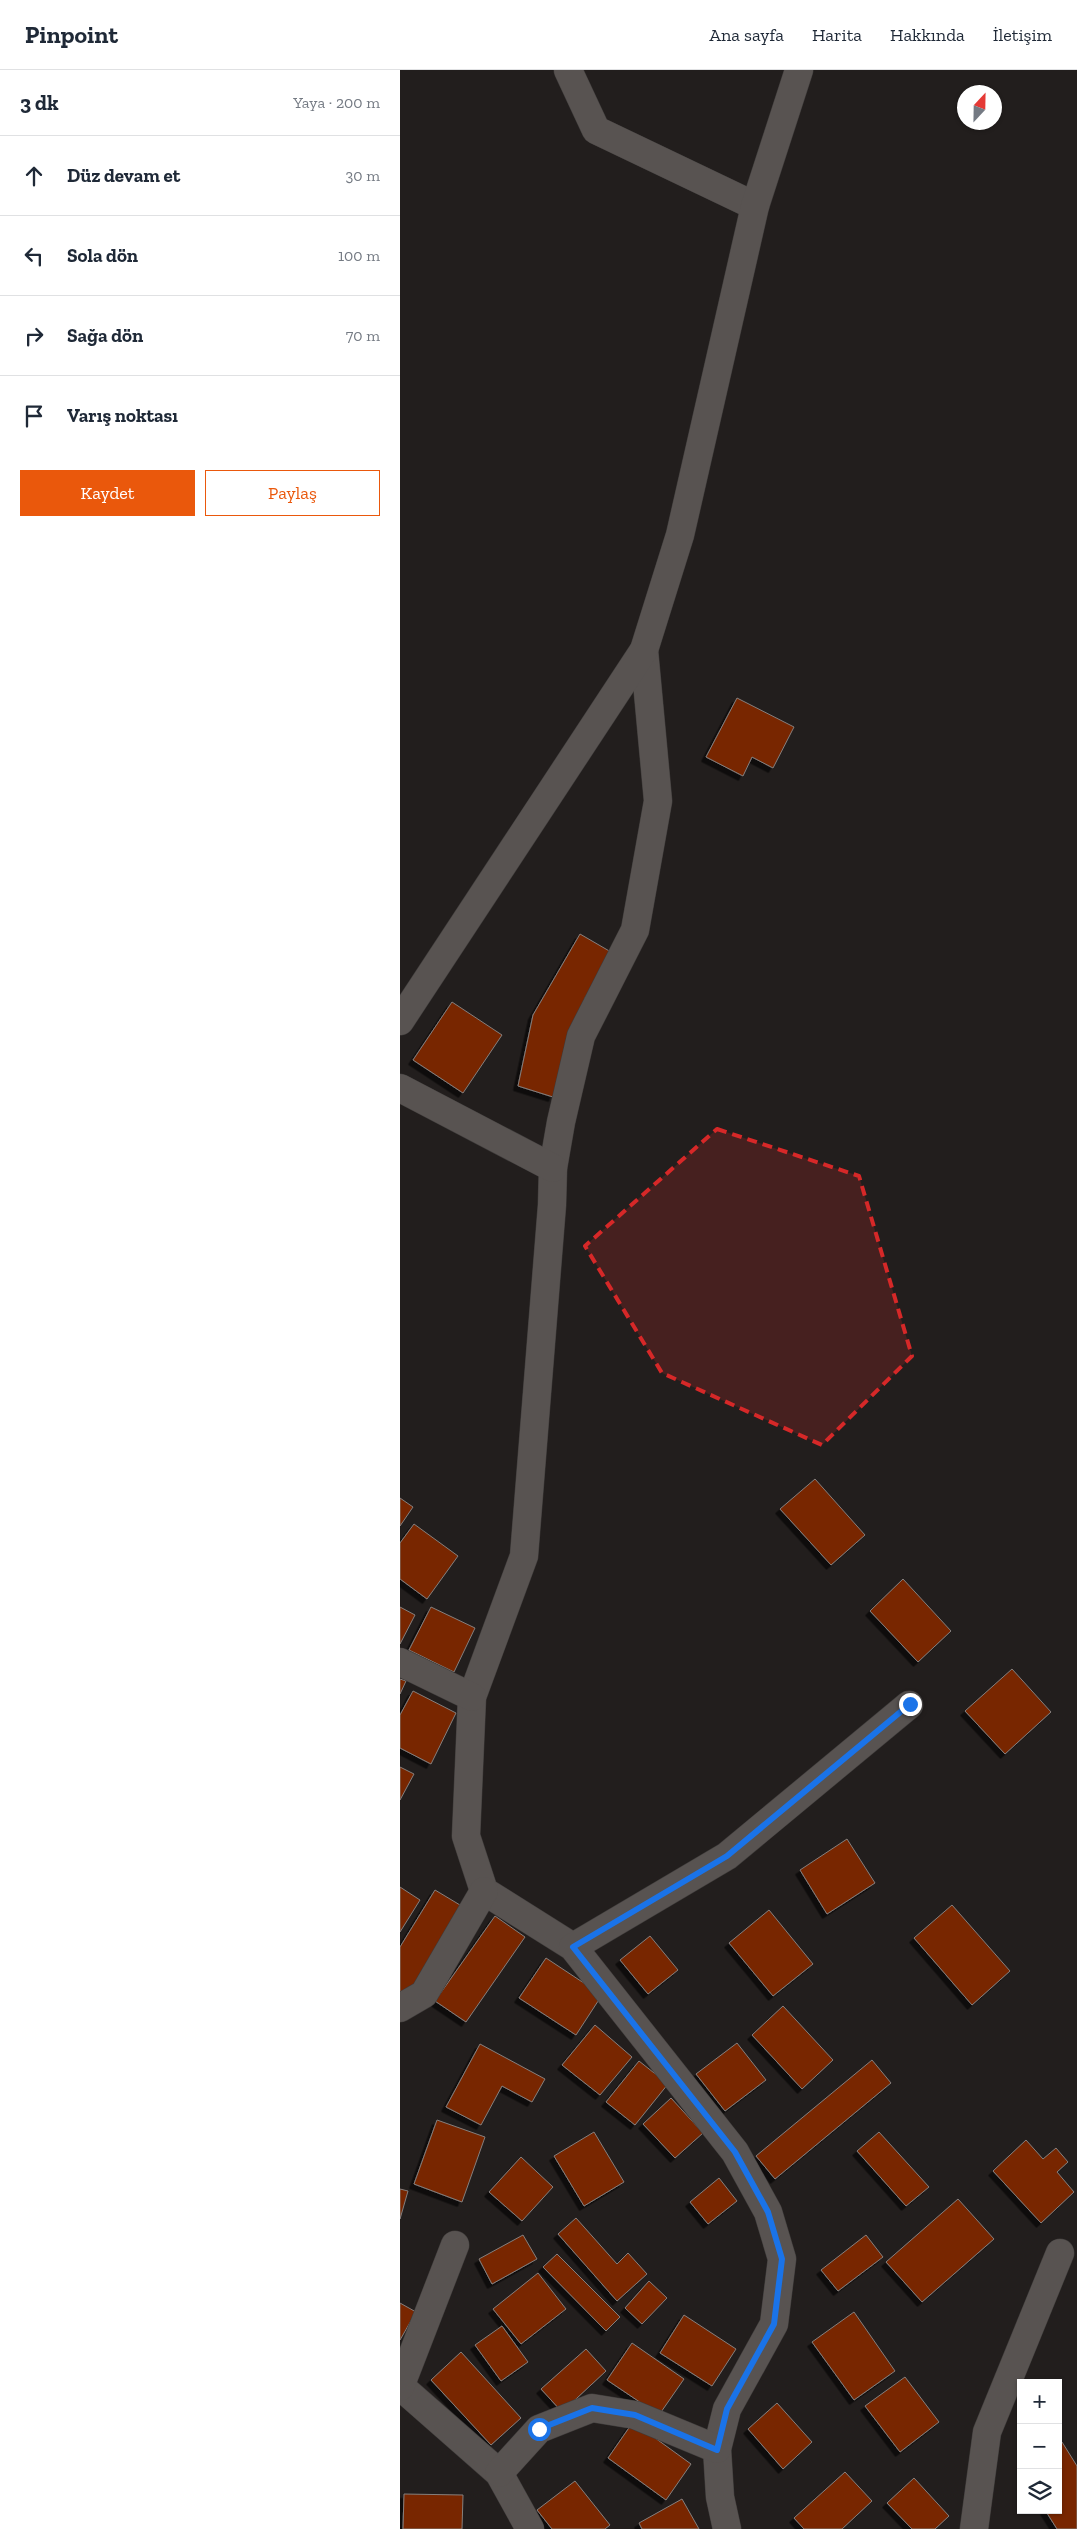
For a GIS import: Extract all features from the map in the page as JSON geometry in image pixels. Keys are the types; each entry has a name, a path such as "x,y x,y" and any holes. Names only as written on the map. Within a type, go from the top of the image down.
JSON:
{"street":[{"path":"568,70 596,130 756,206"},
{"path":"400,1021 644,650 680,536 756,206 798,70"},
{"path":"644,650 658,801 635,930 581,1036 561,1122 553,1168 552,1206 524,1556 472,1697 466,1836 484,1892 573,1947 735,2152 768,2212 782,2259 774,2324 727,2409 717,2450 720,2497 727,2529"},
{"path":"400,1088 553,1168"},
{"path":"400,1662 472,1697"},
{"path":"573,1947 727,1856 910,1704"},
{"path":"400,2008 424,1994 484,1892"},
{"path":"455,2245 400,2386 499,2473 530,2529"},
{"path":"974,2529 987,2432 1060,2253"},
{"path":"499,2473 539,2429 592,2408 635,2415 717,2450"}],"highlighted area":[{"path":"717,1129 859,1176 912,1356 822,1445 662,1373 585,1246"}],"building":[{"path":"737,698 794,727 773,768 752,757 743,776 706,757"},
{"path":"580,934 611,952 585,998 553,1097 518,1086 533,1015"},
{"path":"452,1002 502,1035 463,1093 413,1060"},
{"path":"815,1479 865,1535 831,1565 780,1509"},
{"path":"400,1498 413,1507 400,1526"},
{"path":"414,1524 458,1556 427,1599 400,1579 400,1543"},
{"path":"903,1579 951,1631 918,1662 870,1611"},
{"path":"400,1607 415,1615 400,1644"},
{"path":"431,1607 475,1628 454,1672 409,1650"},
{"path":"1012,1669 1051,1712 1005,1754 965,1711"},
{"path":"400,1679 406,1681 400,1694"},
{"path":"413,1691 456,1713 431,1764 400,1748 400,1715"},
{"path":"400,1767 414,1774 400,1800"},
{"path":"847,1839 875,1883 827,1914 800,1870"},
{"path":"400,1887 420,1900 400,1932"},
{"path":"435,1890 465,1908 410,1999 400,1993 400,1947"},
{"path":"952,1905 1010,1971 972,2005 914,1938"},
{"path":"769,1910 813,1964 773,1996 729,1943"},
{"path":"495,1916 525,1937 466,2022 435,2001"},
{"path":"650,1936 678,1970 648,1994 620,1960"},
{"path":"546,1958 602,1995 576,2035 519,1998"},
{"path":"783,2006 833,2060 802,2089 752,2035"},
{"path":"595,2025 632,2057 600,2095 562,2065"},
{"path":"737,2043 766,2080 725,2111 696,2074"},
{"path":"480,2044 545,2079 532,2102 502,2086 481,2125 446,2107"},
{"path":"872,2060 891,2083 775,2179 756,2156"},
{"path":"639,2061 668,2084 635,2125 606,2102"},
{"path":"671,2098 703,2133 675,2158 643,2124"},
{"path":"437,2120 485,2137 462,2202 414,2184"},
{"path":"594,2132 624,2182 584,2206 554,2156"},
{"path":"879,2132 929,2187 906,2206 857,2151"},
{"path":"1026,2140 1043,2159 1056,2148 1068,2162 1057,2172 1074,2192 1041,2223 993,2171"},
{"path":"521,2157 553,2187 522,2221 489,2192"},
{"path":"719,2178 737,2201 708,2224 690,2202"},
{"path":"400,2189 408,2191 400,2219"},
{"path":"958,2199 994,2239 922,2302 886,2262"},
{"path":"576,2218 617,2264 628,2253 647,2274 617,2301 558,2234"},
{"path":"523,2235 537,2259 492,2284 479,2259"},
{"path":"866,2235 883,2257 838,2291 821,2270"},
{"path":"557,2254 620,2317 606,2331 543,2267"},
{"path":"538,2273 566,2309 521,2344 493,2309"},
{"path":"649,2281 667,2298 642,2324 625,2308"},
{"path":"400,2303 416,2312 400,2340"},
{"path":"854,2312 895,2371 854,2400 812,2342"},
{"path":"684,2315 736,2349 712,2386 660,2353"},
{"path":"502,2326 528,2362 501,2381 475,2345"},
{"path":"632,2343 684,2379 659,2415 607,2380"},
{"path":"586,2349 606,2371 562,2412 541,2389"},
{"path":"461,2352 521,2418 491,2445 431,2380"},
{"path":"905,2377 939,2422 900,2452 865,2406"},
{"path":"777,2403 812,2442 783,2469 748,2429"},
{"path":"633,2422 691,2464 666,2500 608,2458"},
{"path":"1062,2442 1077,2466 1077,2529 1057,2529 1048,2514 1062,2514"},
{"path":"845,2472 872,2501 842,2529 804,2529 794,2518"},
{"path":"914,2478 949,2516 935,2529 912,2529 887,2503"},
{"path":"575,2481 610,2525 605,2529 552,2529 537,2510"},
{"path":"404,2494 463,2495 462,2529 403,2529"},
{"path":"682,2499 699,2529 642,2529 639,2523"}],"route":[{"path":"539,2429 592,2408 635,2415 717,2450 727,2409 748,2375 774,2324 782,2259 768,2212 735,2152 573,1947 727,1856 910,1704"}]}
